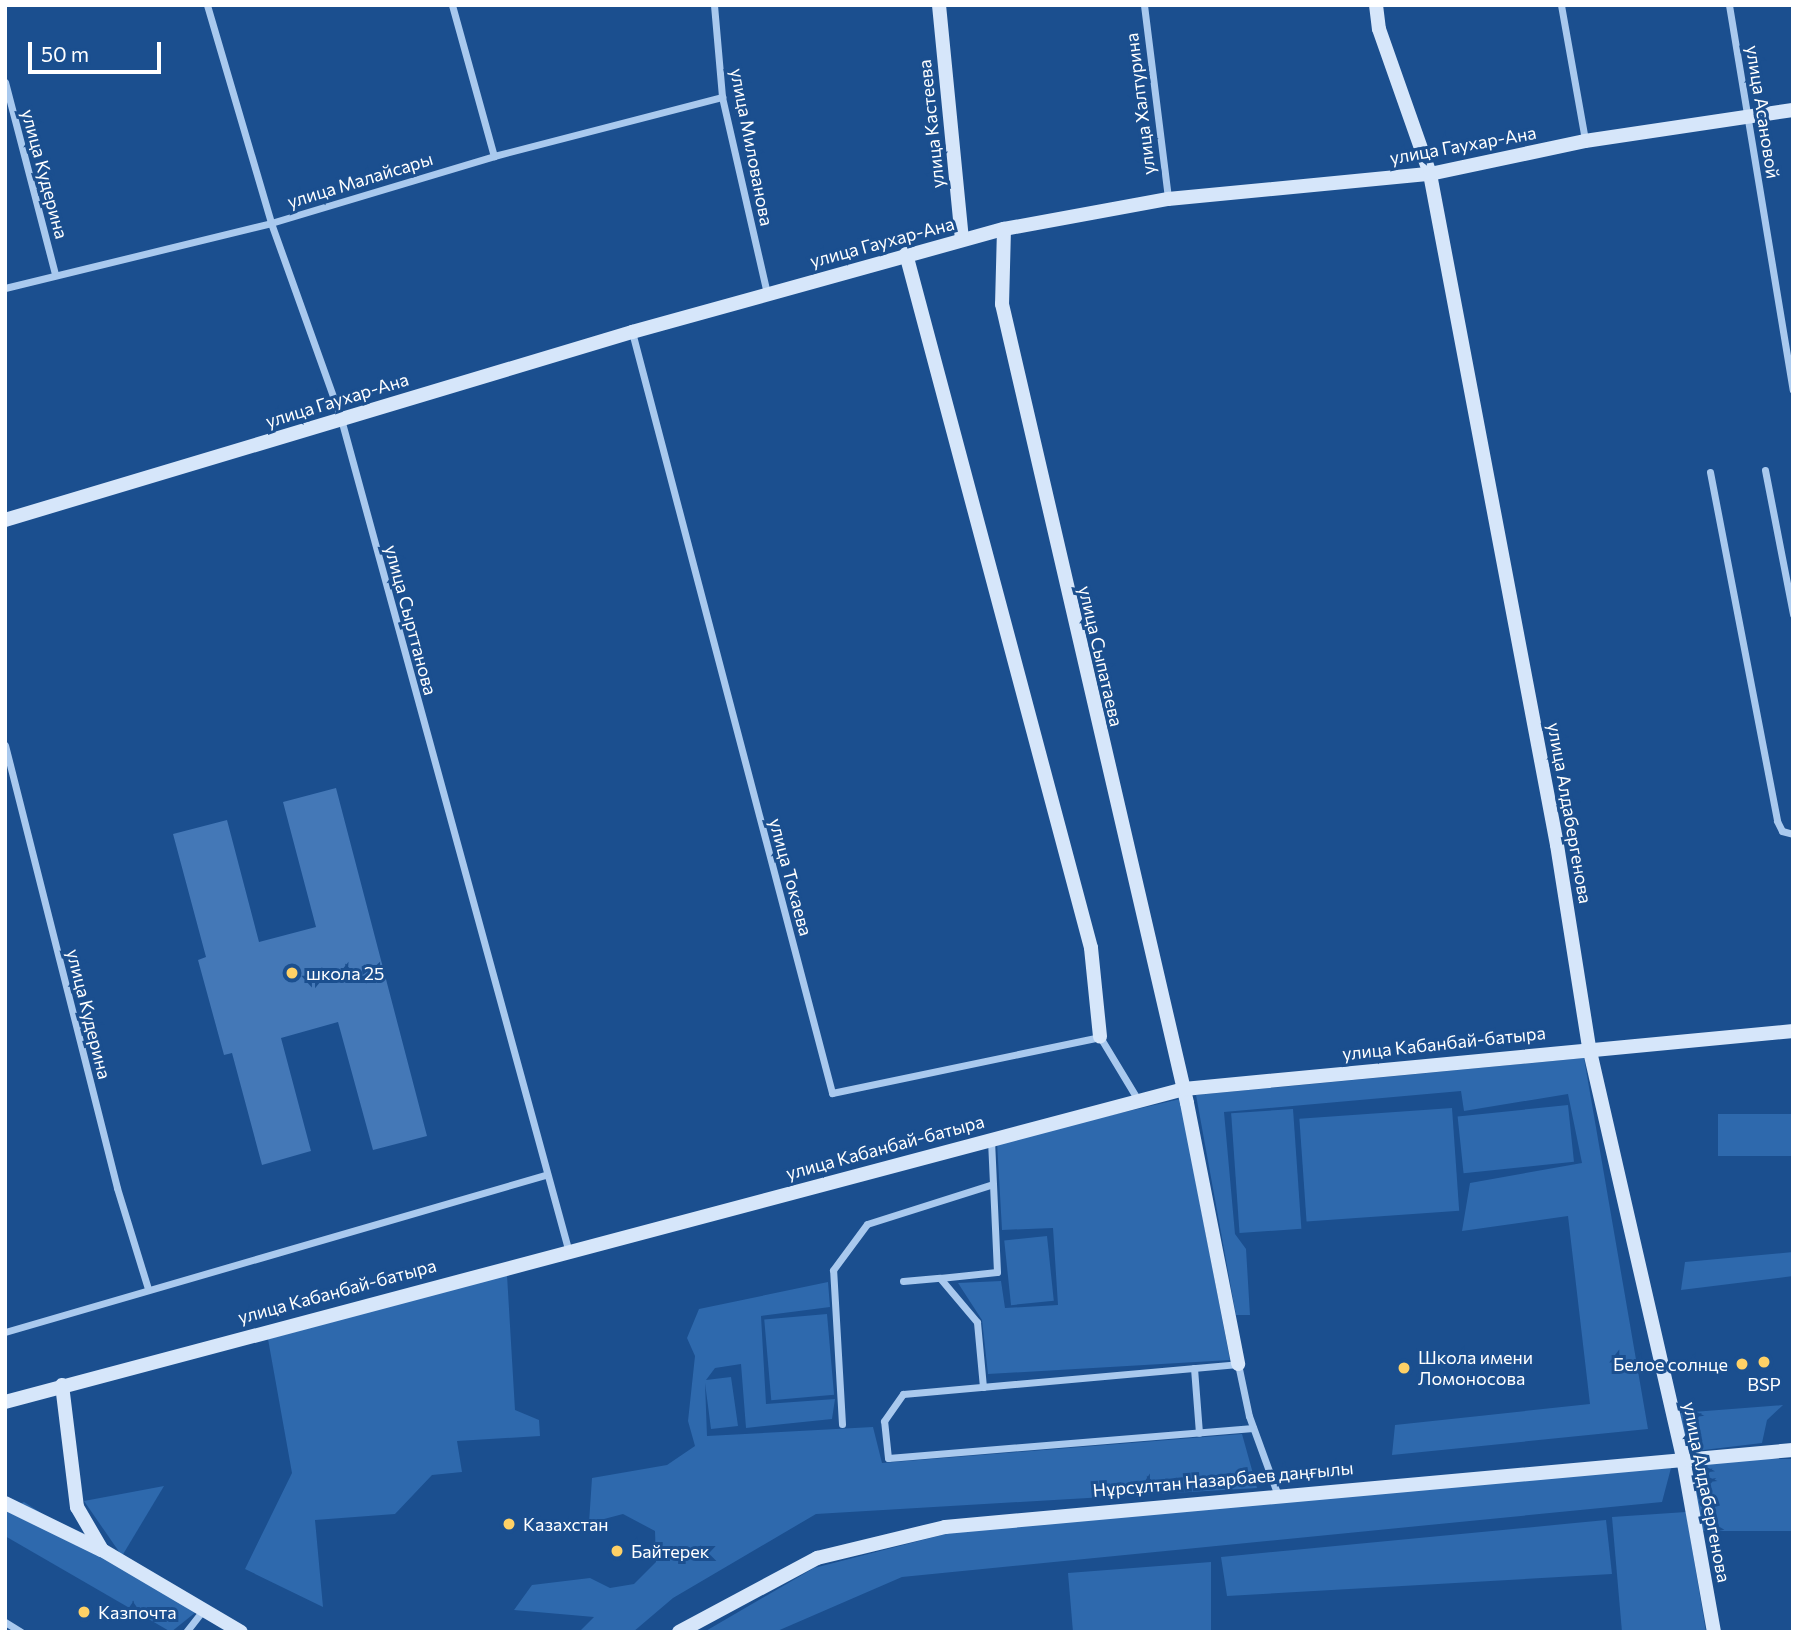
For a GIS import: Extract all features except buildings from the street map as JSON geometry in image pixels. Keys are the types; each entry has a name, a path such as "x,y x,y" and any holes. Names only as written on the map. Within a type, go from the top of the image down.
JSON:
{"street":[{"name":"улица Сырттанова","path":"207,5 271,223 341,419 545,1175 568,1249"},
{"path":"452,5 494,156"},
{"name":"улица Милованова","path":"714,5 722,97 767,294"},
{"name":"улица Кастеева","path":"939,5 962,239"},
{"name":"улица Халтурина","path":"1144,5 1168,199"},
{"name":"улица Алдабергенова","path":"1376,5 1379,29 1430,174 1557,845 1589,1047 1684,1458 1714,1632"},
{"path":"1561,5 1586,141"},
{"name":"улица Асановой","path":"1729,5 1793,390"},
{"name":"улица Кудерина","path":"5,82 55,274"},
{"name":"улица Малайсары","path":"5,288 271,223 494,156 722,97"},
{"name":"улица Гаухар-Ана","path":"5,520 632,332 1004,229 1168,199 1430,174 1586,141 1793,110"},
{"name":"улица Сыпатаева","path":"1004,229 1002,304 1184,1089 1238,1364"},
{"path":"906,254 1091,948 1100,1037 1138,1100"},
{"name":"улица Токаева","path":"632,332 832,1093 1100,1037"},
{"path":"1765,470 1793,614"},
{"path":"1710,472 1777,821 1782,831 1793,834"},
{"name":"улица Кудерина","path":"5,745 117,1188 148,1289"},
{"name":"улица Кабанбай-батыра","path":"5,1402 568,1249 1184,1089 1589,1047 1793,1031"},
{"path":"903,1281 997,1272 991,1139"},
{"path":"5,1332 545,1175"},
{"path":"842,1424 833,1270 867,1224 993,1184"},
{"path":"940,1278 977,1322 983,1387"},
{"path":"1254,1428 888,1458 884,1421 903,1395 1238,1364 1254,1428 1277,1493"},
{"path":"1194,1368 1199,1433"},
{"path":"62,1385 77,1507 102,1550"},
{"name":"Нұрсұлтан Назарбаев даңғылы","path":"679,1632 817,1558 880,1540 1030,1516 1793,1450"},
{"path":"7,1506 102,1550 241,1632"},
{"path":"186,1632 203,1609"},
{"path":"5,1622 22,1632"}],"shaded area":[{"path":"1584,1058 1648,1429 1392,1455 1395,1425 1590,1404 1568,1216 1462,1231 1470,1183 1582,1163 1568,1094 1464,1111 1461,1091 1224,1112 1235,1234 1246,1249 1250,1315 1236,1315 1196,1095"},
{"path":"1180,1099 1230,1360 988,1374 982,1320 958,1283 1001,1281 1005,1308 1058,1305 1053,1228 1002,1230 997,1142"},
{"path":"1568,1105 1574,1162 1464,1173 1458,1117"},
{"path":"1452,1108 1459,1211 1307,1221 1299,1119"},
{"path":"1293,1109 1301,1229 1240,1233 1231,1113"},
{"path":"1718,1114 1793,1114 1793,1156 1718,1156"},
{"path":"1047,1236 1054,1301 1011,1305 1004,1240"},
{"path":"1793,1252 1793,1276 1681,1290 1685,1262"},
{"path":"507,1275 515,1410 539,1420 540,1436 457,1441 462,1472 432,1475 395,1514 315,1520 323,1607 245,1569 292,1473 268,1339"},
{"path":"828,1282 830,1307 761,1316 766,1404 835,1399 832,1419 746,1428 741,1364 715,1368 706,1380 731,1377 738,1426 711,1429 705,1383 707,1436 873,1427 882,1463 1242,1434 1257,1488 816,1514 673,1598 633,1632 579,1632 594,1617 514,1610 532,1585 590,1578 610,1588 634,1584 656,1562 655,1531 623,1514 589,1523 592,1478 667,1465 695,1446 688,1421 695,1356 687,1338 699,1309"},
{"path":"827,1314 834,1395 771,1400 764,1319"},
{"path":"1783,1405 1767,1420 1762,1443 1687,1452 1680,1413"},
{"path":"1693,1459 1793,1459 1793,1531 1693,1531"},
{"path":"1671,1468 1662,1502 902,1577 775,1632 704,1632 814,1568 1004,1519"},
{"path":"164,1486 122,1556 84,1501"},
{"path":"24,1502 196,1612 171,1632 5,1536 5,1511"},
{"path":"1686,1512 1706,1632 1622,1632 1612,1517"},
{"path":"1606,1520 1612,1574 1227,1596 1221,1557"},
{"path":"1211,1562 1211,1632 1073,1632 1068,1573"}],"place":[{"name":"школа 25","path":"292,973"},
{"name":"BSP","path":"1764,1362"},
{"name":"Белое солнце","path":"1742,1364"},
{"name":"Школа имени Ломоносова","path":"1404,1368"},
{"name":"Казахстан","path":"509,1524"},
{"name":"Байтерек","path":"617,1551"},
{"name":"Казпочта","path":"84,1612"}]}
